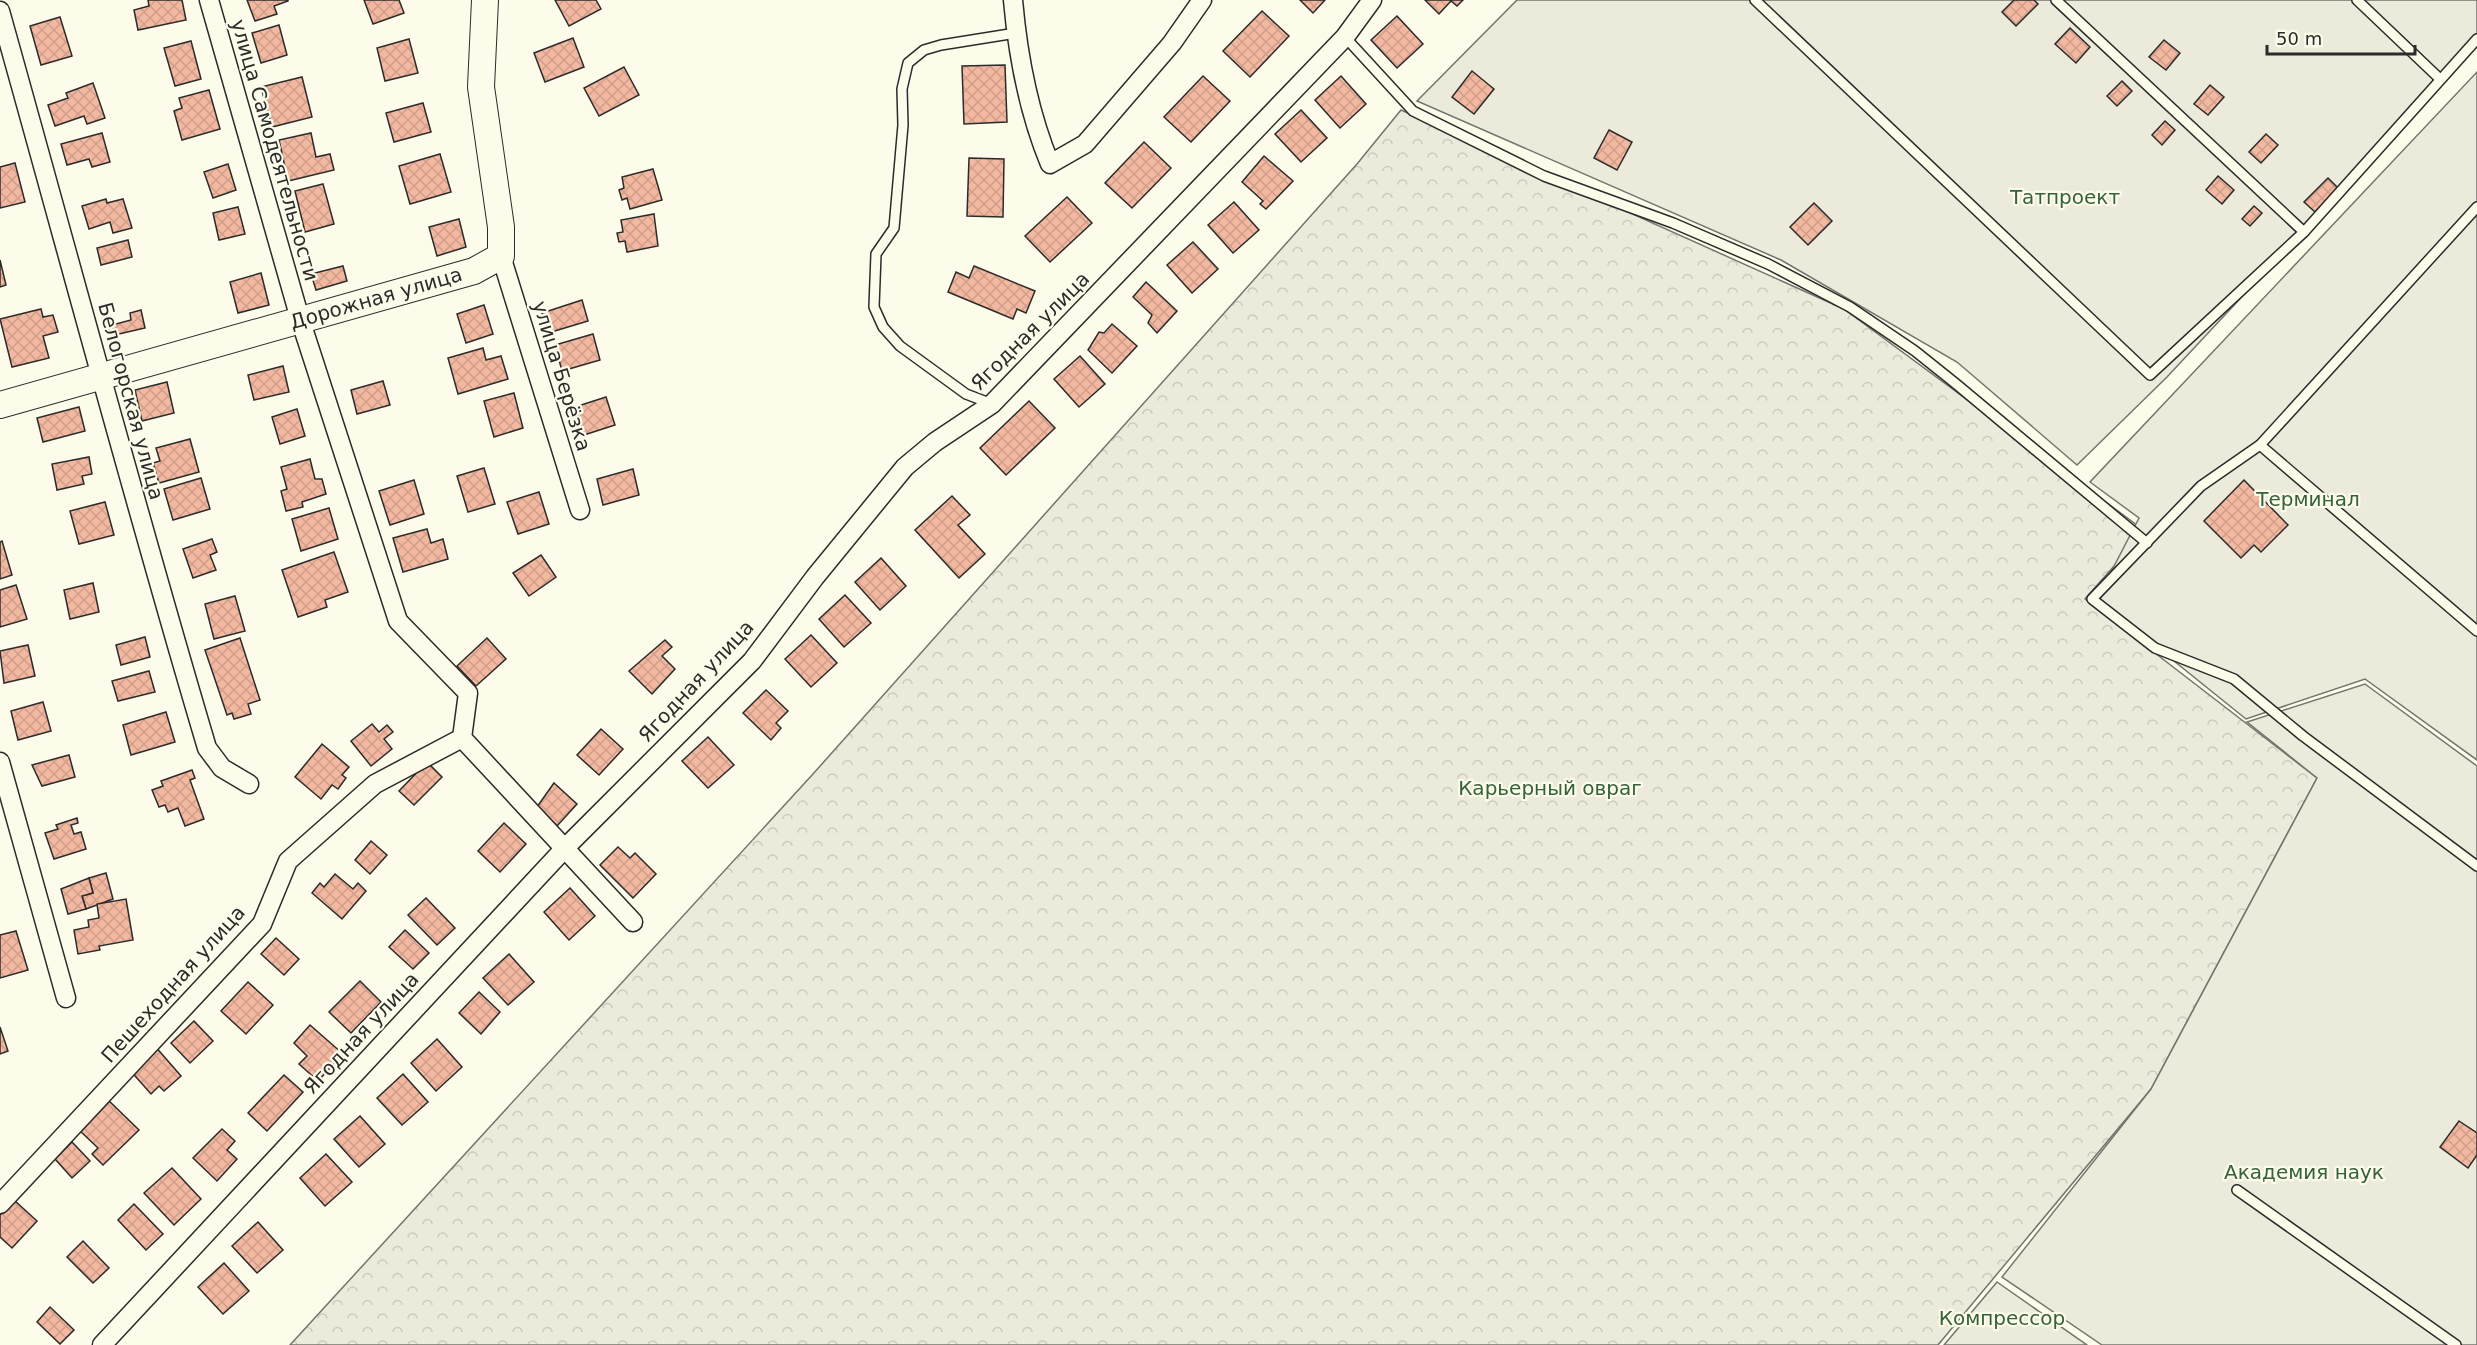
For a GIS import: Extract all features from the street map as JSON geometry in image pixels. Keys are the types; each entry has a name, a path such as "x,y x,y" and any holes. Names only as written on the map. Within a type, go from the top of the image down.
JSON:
{"street":[{"name":"улица Самодеятельности","path":"208,0 300,319 398,621 468,693 462,738"},
{"path":"485,0 481,87 501,227 501,256"},
{"path":"1013,0 1017,51 1035,128 1050,164 1086,144 1172,43 1202,0"},
{"name":"Ягодная улица","path":"102,1345 566,847 752,661 815,577 905,467 935,442 992,404 1346,37 1372,0"},
{"name":"Белогорская улица","path":"0,11 102,377 143,536 207,748 222,768 249,784"},
{"name":"Дорожная улица","path":"0,405 474,271 501,256"},
{"name":"улица Берёзка","path":"501,256 580,510"},
{"path":"462,738 566,847 633,922"},
{"name":"Пешеходная улица","path":"0,1204 262,924 288,861 375,784 462,738"},
{"path":"0,762 66,998"}],"lane":[{"path":"1755,0 2150,375 2304,232 2477,39"},
{"path":"2056,0 2304,232"},
{"path":"2357,0 2440,79"},
{"path":"992,404 966,394 900,346 883,327 873,307 876,254 894,228 903,125 902,89 908,63 924,50 941,45 1016,33"},
{"path":"1346,37 1413,111 1544,176 1673,223 1768,264 1850,307 1915,351 2147,543"},
{"path":"2477,207 2260,445 2201,486 2092,599 2155,648 2234,679 2303,736 2477,866"},
{"path":"2260,445 2477,631"},
{"path":"2237,1190 2456,1345"}],"green space":[{"name":"Татпроект","path":"1517,0 2477,0 2477,45 2167,377 2077,465 1957,362 1781,260 1417,101"},
{"name":"Терминал","path":"2477,72 2477,760 2365,679 2246,719 2097,599 2139,518 2090,482"},
{"name":"Карьерный овраг","path":"1401,110 1844,309 2145,531 2085,599 2317,778 2151,1089 1938,1345 290,1345 813,774 1357,164"},
{"name":"Академия наук","path":"2365,684 2477,766 2477,1345 2102,1345 2002,1277 2151,1089 2317,778 2247,722"},
{"name":"Компрессор","path":"1997,1282 2087,1345 1944,1345"}],"building":[{"path":"148,0 182,0 186,20 138,30 134,10 149,6"},
{"path":"247,0 288,1 274,6 277,14 255,21"},
{"path":"364,0 399,0 404,13 373,24"},
{"path":"555,0 596,0 601,9 569,26"},
{"path":"1300,0 1325,0 1313,13"},
{"path":"1425,0 1463,0 1457,6 1451,1 1439,14"},
{"path":"2014,0 2034,0 2038,4 2016,26 2002,12"},
{"path":"1262,11 1289,36 1250,77 1223,51"},
{"path":"1397,16 1423,44 1397,68 1371,40"},
{"path":"60,17 72,56 41,65 30,26"},
{"path":"279,25 287,55 261,63 252,33"},
{"path":"2070,28 2090,47 2076,63 2055,44"},
{"path":"573,38 584,67 545,82 534,53"},
{"path":"409,39 418,73 385,81 377,48"},
{"path":"2164,40 2180,53 2166,70 2149,57"},
{"path":"191,41 201,79 175,86 164,48"},
{"path":"1005,65 1007,122 964,124 962,66"},
{"path":"624,67 639,95 599,116 584,88"},
{"path":"1472,71 1494,89 1474,114 1452,97"},
{"path":"1203,76 1230,101 1191,142 1164,117"},
{"path":"1341,76 1366,104 1340,128 1315,100"},
{"path":"302,77 312,117 272,127 261,87"},
{"path":"2122,81 2132,91 2117,106 2107,96"},
{"path":"93,83 105,118 87,124 84,116 55,126 48,105 68,98 66,93"},
{"path":"2210,85 2224,97 2208,115 2194,104"},
{"path":"209,90 220,129 182,140 174,111 182,108 179,98"},
{"path":"423,103 431,132 394,142 386,113"},
{"path":"1301,110 1327,138 1301,162 1275,134"},
{"path":"2165,121 2175,130 2162,145 2152,135"},
{"path":"1609,130 1632,142 1617,170 1594,158"},
{"path":"102,133 110,162 92,167 89,159 67,165 61,144"},
{"path":"311,133 316,157 330,154 334,170 288,181 279,140"},
{"path":"2266,134 2278,145 2261,163 2249,152"},
{"path":"1144,142 1171,168 1132,208 1105,183"},
{"path":"440,154 451,192 410,204 399,166"},
{"path":"1264,156 1293,181 1266,209 1260,204 1263,201 1242,182"},
{"path":"969,158 1004,159 1003,217 967,216"},
{"path":"15,163 25,202 0,208 0,167"},
{"path":"228,164 236,190 213,198 204,172"},
{"path":"653,169 662,200 630,209 627,198 622,200 619,190 624,188 622,177"},
{"path":"2218,176 2234,190 2222,204 2206,190"},
{"path":"2328,178 2338,188 2315,212 2304,202"},
{"path":"323,184 334,224 305,232 295,191"},
{"path":"1067,197 1092,223 1050,262 1025,236"},
{"path":"106,199 107,203 123,199 132,228 113,233 110,222 89,229 82,206"},
{"path":"1234,202 1259,230 1233,253 1208,225"},
{"path":"1814,203 1832,221 1808,245 1790,227"},
{"path":"2254,206 2262,213 2250,226 2242,219"},
{"path":"238,207 245,234 219,240 213,213"},
{"path":"654,214 658,246 627,252 625,241 619,242 617,233 623,232 621,220"},
{"path":"459,219 466,247 437,256 429,227"},
{"path":"128,240 132,257 101,265 97,248"},
{"path":"1193,242 1218,269 1192,293 1167,265"},
{"path":"0,260 6,285 0,287"},
{"path":"343,266 347,281 316,290 311,274"},
{"path":"974,266 1035,291 1026,313 1017,309 1013,319 948,292 956,272 969,278"},
{"path":"261,273 269,305 238,313 230,282"},
{"path":"1146,282 1177,311 1157,333 1148,323 1152,315 1133,297"},
{"path":"582,300 588,321 548,333 542,313"},
{"path":"484,305 493,334 466,343 457,314"},
{"path":"41,309 43,317 53,315 58,332 43,336 49,358 12,367 0,319"},
{"path":"141,310 145,328 110,336 108,326 131,320 130,313"},
{"path":"1112,324 1137,346 1112,373 1088,350 1099,332 1104,333"},
{"path":"593,334 600,360 562,371 555,345"},
{"path":"483,348 486,360 501,356 508,379 458,394 448,358"},
{"path":"1080,356 1105,384 1079,407 1054,379"},
{"path":"283,366 289,392 254,400 248,375"},
{"path":"383,381 390,405 357,414 351,390"},
{"path":"167,382 174,413 142,421 135,390"},
{"path":"514,393 523,428 494,437 484,401"},
{"path":"606,397 615,425 584,435 575,407"},
{"path":"1029,401 1055,428 1006,475 980,448"},
{"path":"79,407 85,431 43,442 37,418"},
{"path":"297,409 305,436 280,444 272,417"},
{"path":"190,439 199,472 159,483 153,463 160,461 156,448"},
{"path":"89,457 92,474 82,476 84,484 57,490 52,464"},
{"path":"310,459 315,479 322,479 326,494 302,502 303,507 286,511 281,491 287,489 281,467"},
{"path":"484,468 495,504 468,512 457,476"},
{"path":"633,469 639,495 603,505 597,479"},
{"path":"201,478 210,509 173,520 164,489"},
{"path":"414,480 424,514 390,525 379,491"},
{"path":"2244,480 2288,525 2261,552 2254,545 2241,558 2204,521"},
{"path":"539,492 549,524 518,534 507,502"},
{"path":"952,496 970,515 958,525 985,554 959,578 915,530"},
{"path":"105,502 114,535 79,544 70,511"},
{"path":"329,508 338,539 301,551 292,519"},
{"path":"427,529 431,543 443,539 448,559 403,572 393,538"},
{"path":"212,539 217,552 210,555 216,570 193,578 183,549"},
{"path":"2,541 12,575 0,579 0,542"},
{"path":"334,552 348,592 325,600 327,607 298,617 282,570"},
{"path":"541,555 556,577 529,596 513,573"},
{"path":"881,558 906,586 880,610 855,582"},
{"path":"93,583 99,612 70,619 64,590"},
{"path":"16,585 27,619 0,627 0,590"},
{"path":"845,595 871,623 844,647 819,619"},
{"path":"235,596 245,631 214,639 205,604"},
{"path":"811,635 837,663 811,687 785,659"},
{"path":"145,637 150,657 121,665 116,645"},
{"path":"240,638 260,700 248,704 251,714 234,719 232,713 227,715 205,650"},
{"path":"487,638 506,659 476,686 457,666"},
{"path":"665,640 672,647 662,656 675,669 652,694 629,671"},
{"path":"28,645 35,676 4,683 0,651"},
{"path":"149,671 155,692 118,701 112,681"},
{"path":"766,690 788,711 776,723 781,728 771,740 743,713"},
{"path":"43,702 51,731 18,740 11,711"},
{"path":"166,712 175,742 131,755 123,725"},
{"path":"372,724 379,732 387,725 393,732 384,739 392,749 371,766 351,741"},
{"path":"601,729 623,749 599,775 577,755"},
{"path":"708,737 734,765 708,788 682,761"},
{"path":"322,744 349,767 342,775 346,778 338,789 332,785 321,799 295,777"},
{"path":"69,755 75,777 42,786 32,765"},
{"path":"427,762 442,777 414,805 399,791"},
{"path":"192,770 195,778 190,780 204,819 185,826 178,808 168,812 165,805 159,807 152,790 163,786 161,781"},
{"path":"554,783 577,804 557,826 537,807"},
{"path":"77,818 78,823 71,825 74,834 81,832 86,849 54,859 45,833 58,829 56,825"},
{"path":"504,823 526,844 500,872 478,851"},
{"path":"371,841 387,855 370,874 355,860"},
{"path":"618,847 630,858 635,853 656,874 633,898 600,865"},
{"path":"106,873 113,899 86,909 82,896 93,893 89,878"},
{"path":"335,874 353,889 358,883 366,891 342,919 312,893 320,883 324,887"},
{"path":"89,878 93,893 82,896 86,909 68,914 61,889"},
{"path":"570,888 595,916 569,940 544,912"},
{"path":"426,898 455,928 437,945 408,915"},
{"path":"126,899 133,940 99,946 100,950 78,954 74,930 89,927 88,920 99,918 97,904"},
{"path":"405,930 429,953 413,969 389,947"},
{"path":"16,931 28,970 0,978 0,935"},
{"path":"276,938 299,959 284,975 261,954"},
{"path":"509,954 534,982 508,1005 483,978"},
{"path":"360,981 381,1002 351,1033 329,1012"},
{"path":"248,982 273,1005 246,1034 221,1011"},
{"path":"479,992 500,1012 481,1034 459,1013"},
{"path":"194,1021 213,1041 190,1063 171,1043"},
{"path":"310,1025 343,1054 318,1081 299,1064 307,1056 294,1043"},
{"path":"0,1027 8,1051 0,1054"},
{"path":"437,1039 462,1067 436,1091 411,1063"},
{"path":"154,1045 181,1076 164,1091 159,1086 151,1094 128,1068"},
{"path":"403,1074 428,1102 402,1125 377,1098"},
{"path":"284,1075 303,1092 267,1131 248,1113"},
{"path":"105,1097 139,1130 103,1165 92,1154 98,1148 78,1129"},
{"path":"360,1116 385,1144 359,1167 334,1139"},
{"path":"2459,1121 2477,1133 2477,1155 2468,1168 2440,1147"},
{"path":"222,1129 235,1141 227,1150 237,1159 217,1181 193,1158"},
{"path":"72,1142 90,1161 72,1178 55,1159"},
{"path":"326,1154 352,1182 325,1206 300,1178"},
{"path":"172,1168 201,1199 174,1225 144,1193"},
{"path":"14,1200 37,1221 12,1248 0,1237 0,1215"},
{"path":"134,1204 163,1234 146,1250 118,1220"},
{"path":"258,1222 283,1250 257,1273 232,1246"},
{"path":"83,1241 109,1268 93,1283 67,1257"},
{"path":"224,1263 249,1291 223,1314 198,1287"},
{"path":"50,1307 74,1330 60,1344 37,1322"}]}
